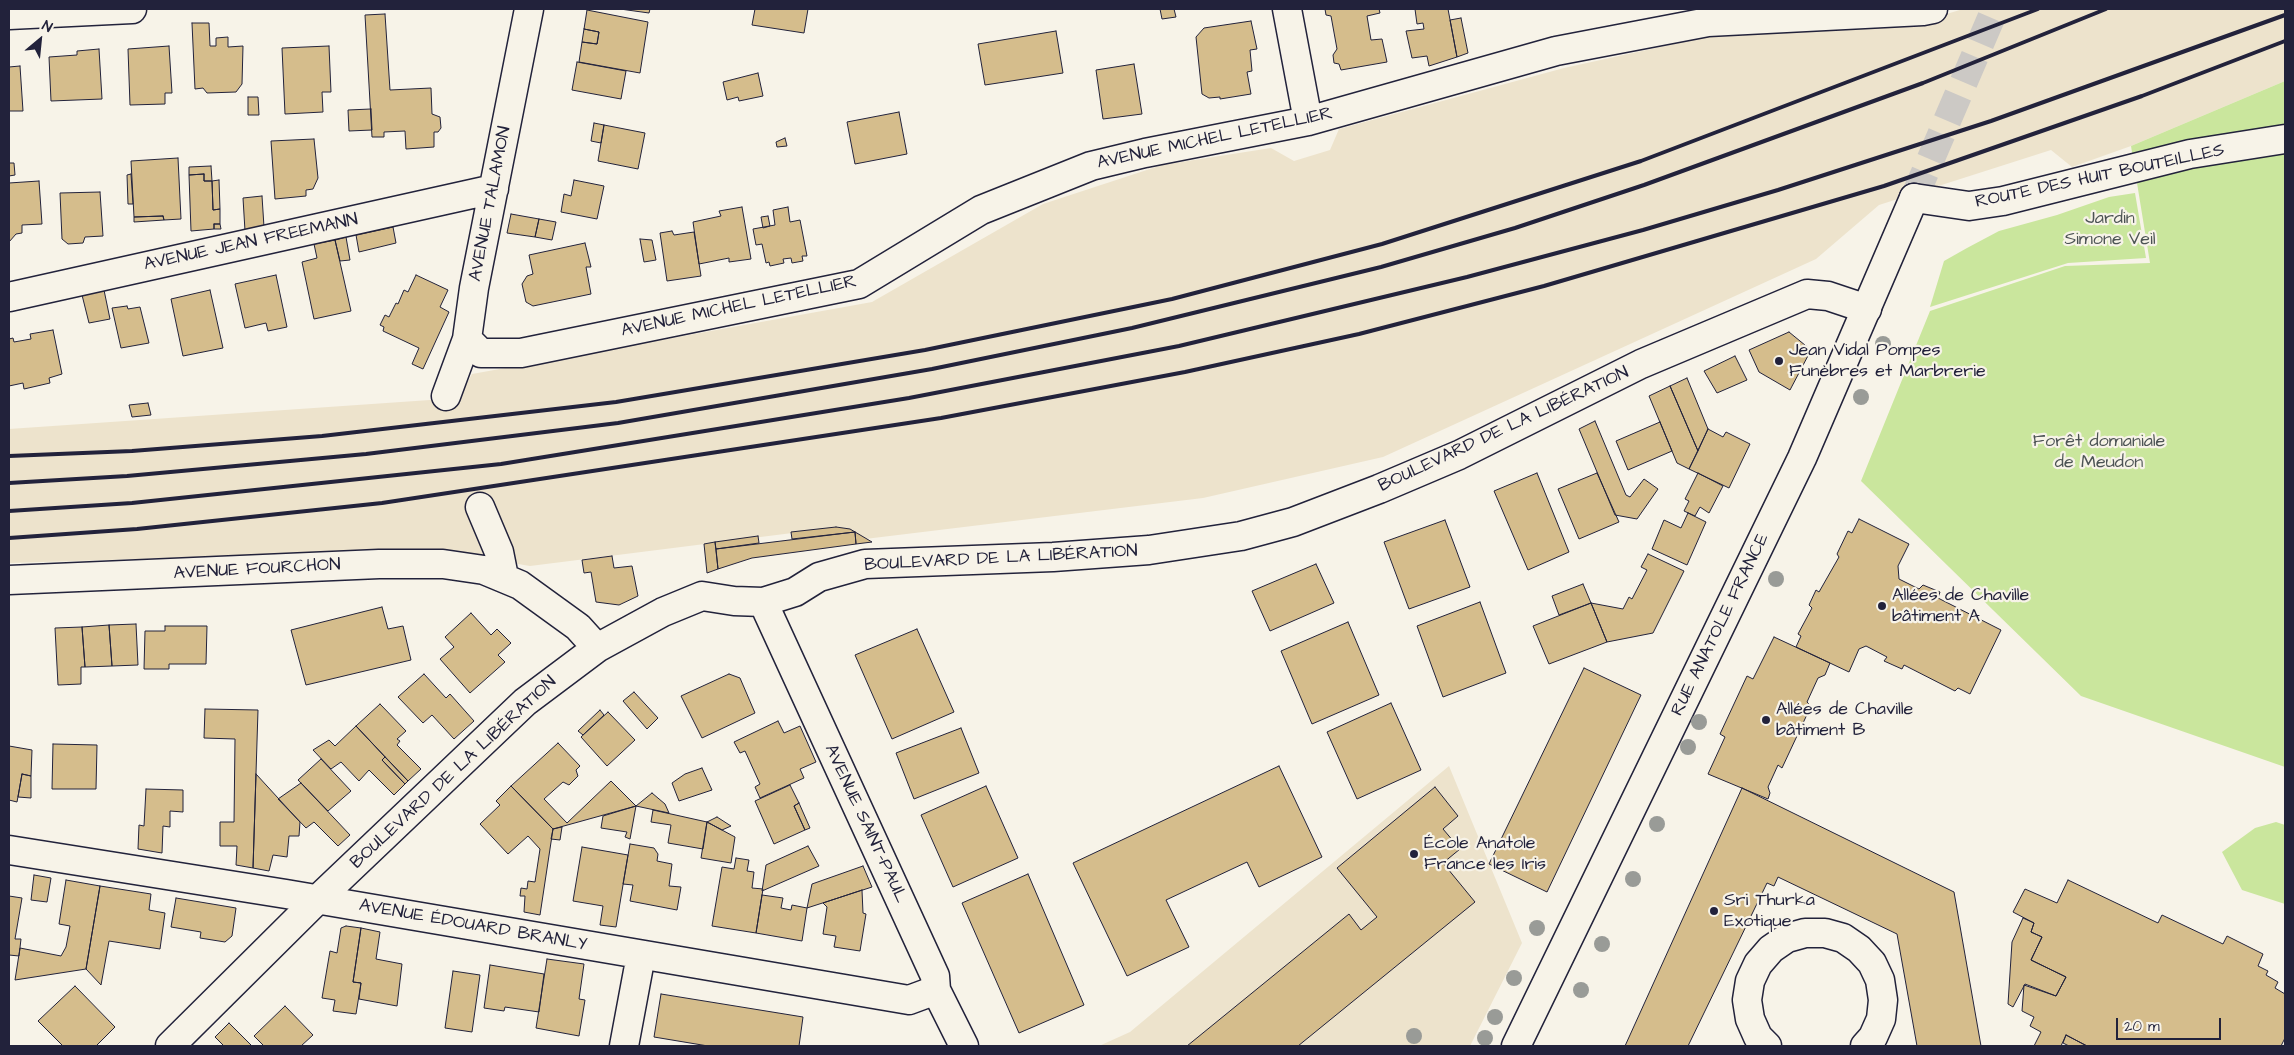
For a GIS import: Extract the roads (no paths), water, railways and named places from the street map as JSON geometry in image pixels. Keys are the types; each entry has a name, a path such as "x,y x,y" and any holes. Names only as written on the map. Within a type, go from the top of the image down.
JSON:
{"street":[{"path":"9,15 132,9"},
{"name":"AVENUE TALAMON","path":"446,396 467,340 474,288 530,9"},
{"path":"1287,9 1308,121"},
{"name":"AVENUE MICHEL LETELLIER","path":"467,340 481,353 521,353 858,284 981,210 1091,166 1145,152 1308,121 1556,51 1708,22 1933,9"},
{"name":"ROUTE DES HUIT BOUTEILLES","path":"1914,198 1969,206 2002,201 2190,154 2285,139"},
{"name":"AVENUE JEAN FREEMANN","path":"9,297 494,190"},
{"name":"RUE ANATOLE FRANCE","path":"1516,1046 1802,458 1914,198"},
{"name":"BOULEVARD DE LA LIBÉRATION","path":"170,1046 317,900 525,702 597,648 663,612 702,596 734,601 763,602 795,592 819,577 865,564 1053,557 1149,550 1241,536 1293,522 1379,490 1459,454 1641,364 1807,294 1828,296 1867,309"},
{"path":"480,507 499,552 504,576 520,585 578,627 597,648"},
{"name":"AVENUE FOURCHON","path":"9,580 419,563 466,567 504,576"},
{"name":"AVENUE SAINT-PAUL","path":"763,602 935,976 936,990 964,1046"},
{"name":"AVENUE ÉDOUARD BRANLY","path":"9,850 909,1000 936,990"},
{"path":"1767,1046 1758,1037 1750,1019 1747,1000 1750,981 1758,964 1770,949 1787,938 1805,933 1825,933 1843,938 1859,949 1872,963 1880,980 1883,1000 1881,1019 1873,1037 1865,1046"},
{"path":"624,1046 641,955"}],"tunnel":[{"path":"1914,198 1995,9"}],"railway":[{"path":"9,456 132,451 322,436 616,402 925,350 1172,299 1382,244 1641,161 2038,9"},
{"path":"9,483 127,476 366,454 618,423 932,369 1132,328 1381,267 1515,228 1644,185 1923,83 2106,9"},
{"path":"9,511 132,503 501,464 909,398 1179,346 1467,277 1643,230 1778,190 1991,121 2285,15"},
{"path":"9,538 137,529 382,503 941,418 1185,372 1359,334 1544,286 1884,186 2142,96 2285,41"}],"place":[{"name":"Jean Vidal Pompes Funèbres et Marbrerie","path":"1779,361"},
{"name":"Allées de Chaville bâtiment A","path":"1882,606"},
{"name":"Allées de Chaville bâtiment B","path":"1766,720"},
{"name":"École Anatole France les Iris","path":"1414,854"},
{"name":"Sri Thurka Exotique","path":"1714,911"}],"park label":[{"name":"Jardin Simone Veil","path":"2110,229"},
{"name":"Forêt domaniale de Meudon","path":"2099,452"}]}
